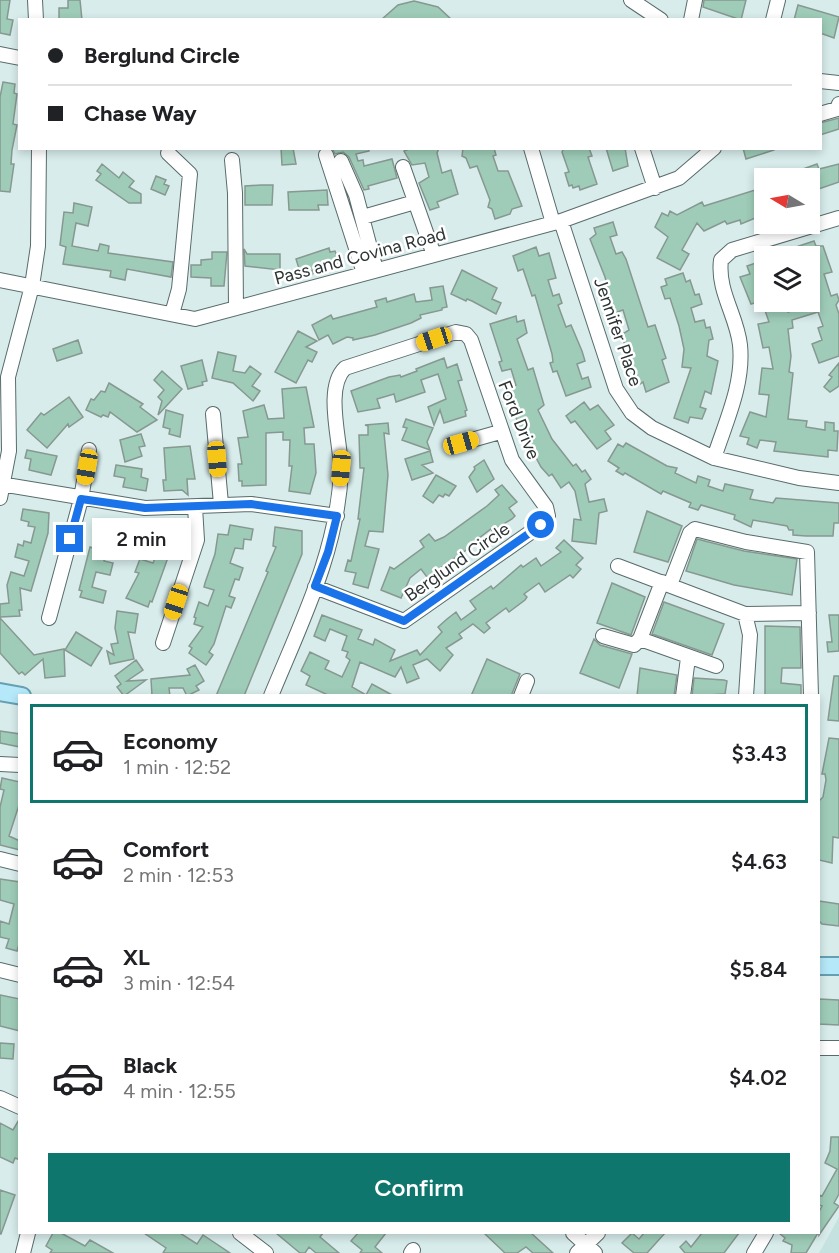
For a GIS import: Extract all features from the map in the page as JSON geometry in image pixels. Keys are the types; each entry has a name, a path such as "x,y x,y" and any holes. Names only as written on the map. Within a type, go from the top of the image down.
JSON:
{"main road":[{"path":"0,692 18,695"},
{"path":"820,966 839,966"}],"street":[{"path":"34,0 36,18"},
{"path":"631,0 658,18"},
{"path":"691,18 695,0"},
{"path":"774,18 778,0"},
{"path":"0,54 18,58"},
{"path":"822,81 839,83"},
{"path":"822,113 837,109 839,104"},
{"path":"39,150 38,246 32,286 8,377 9,451 1,489 145,508 251,504 337,516 328,552 274,694"},
{"name":"Jennifer Place","path":"532,150 616,389 632,413 652,428 714,458 799,478 839,483"},
{"path":"643,150 655,188"},
{"name":"Pass and Covina Road","path":"0,280 195,319 557,222 679,178 712,150"},
{"path":"168,153 190,174 179,289 172,314"},
{"path":"326,155 370,272"},
{"path":"232,160 236,308"},
{"path":"341,161 363,216 370,272"},
{"path":"403,167 434,255"},
{"path":"363,216 415,202"},
{"path":"714,458 741,377 740,343 719,276 720,260 732,250 839,218"},
{"name":"Ford Drive","path":"337,516 341,468 334,390 337,376 345,368 456,332 466,334 471,340 500,432 512,459 546,507 548,516"},
{"path":"213,414 221,504"},
{"path":"461,443 500,432"},
{"path":"49,618 81,499 89,450"},
{"path":"163,644 197,540 195,507"},
{"name":"Berglund Circle","path":"315,586 404,621 541,525 548,516"},
{"path":"603,636 634,645 640,639 690,533 695,529 746,542 807,552 811,694"},
{"path":"618,566 745,614 809,613"},
{"path":"745,614 750,635 746,694"},
{"path":"640,639 688,658 716,666"},
{"path":"683,694 688,658"},
{"path":"522,694 527,681"},
{"path":"0,764 18,765"},
{"path":"0,859 18,864"},
{"path":"0,970 18,974"},
{"path":"820,1048 839,1048"},
{"path":"0,1098 18,1106"},
{"path":"22,1253 28,1234"},
{"path":"241,1234 266,1253"},
{"path":"574,1234 586,1250 597,1234"},
{"path":"754,1253 765,1234"}],"shaded area":[{"path":"839,1217 839,1253 819,1253"}],"building":[{"path":"0,0 10,0 7,19 13,20 10,35 0,33"},
{"path":"68,0 80,0 82,18 59,18 59,8 68,8"},
{"path":"704,0 746,0 742,18 703,7"},
{"path":"414,1 438,7 450,18 383,18 398,5"},
{"path":"798,5 839,17 834,38 822,34 822,18 795,18"},
{"path":"3,82 15,84 14,93 17,94 13,124 17,125 12,150 11,164 14,164 10,192 0,191 0,97"},
{"path":"839,118 839,129 822,134 822,122"},
{"path":"281,150 293,150 296,164 282,165"},
{"path":"333,150 369,150 356,154 358,161 363,160 364,166 392,159 397,178 368,186 369,189 364,190 349,157 343,152 335,154"},
{"path":"438,150 442,173 451,170 458,194 437,202 439,207 430,210 419,183 429,177 425,163 412,165 404,151"},
{"path":"463,150 495,150 496,155 493,156 498,171 508,171 522,206 512,209 510,214 495,219 492,209 488,207 490,200 477,166 470,168 466,158 462,156"},
{"path":"563,150 590,150 592,156 588,157 597,184 580,190 579,186 573,188 572,185 569,186 565,173 569,172"},
{"path":"607,150 625,150 628,166 613,171"},
{"path":"744,150 774,150 746,159"},
{"path":"102,164 119,178 123,172 134,181 129,187 141,194 141,203 129,203 96,180 101,174 97,171"},
{"path":"817,164 819,168 806,168"},
{"path":"839,164 839,182 820,189 820,169"},
{"path":"156,176 166,180 164,184 169,186 165,195 151,189"},
{"path":"273,185 272,205 245,205 245,186"},
{"path":"327,190 328,205 318,205 319,210 289,210 288,192"},
{"path":"754,190 754,219 741,224 740,220 727,224 725,221 704,231 697,223 682,250 689,254 680,270 657,258 668,237 655,227 662,213 668,216 670,211 677,215 702,202 704,206"},
{"path":"74,203 92,207 88,226 76,223 72,246 98,251 100,244 109,246 108,253 173,262 171,277 127,269 125,280 110,277 111,271 63,264 66,247 60,245 64,212 73,213"},
{"path":"613,222 617,235 610,237 616,254 622,252 626,259 648,327 655,325 666,358 662,360 669,382 646,392 643,382 640,384 621,335 629,330 623,310 614,313 605,277 590,239 596,234 594,228"},
{"path":"814,241 816,246 799,246"},
{"path":"820,246 823,246 832,272 824,274 831,296 837,294 839,300 836,305 839,314 839,356 819,363 812,344 822,340 818,328 823,326 818,312 820,312"},
{"path":"536,247 539,256 549,253 556,278 548,280 553,296 559,294 562,303 558,305 566,327 571,325 585,361 577,364 582,379 588,377 591,387 566,396 557,371 553,372 550,363 553,362 552,354 535,295 532,296 523,269 518,271 513,256"},
{"path":"329,248 330,252 335,251 339,262 312,274 312,271 301,275 296,259"},
{"path":"244,249 247,254 280,254 280,270 245,266"},
{"path":"212,252 227,252 224,286 211,286 211,278 191,277 191,265 201,265 201,260 212,259"},
{"path":"754,264 754,303 751,304 740,277 750,274 747,266"},
{"path":"462,270 497,288 492,299 501,303 496,314 472,301 467,299 466,301 451,294"},
{"path":"683,273 686,282 690,280 695,295 699,294 702,304 691,308 695,322 704,320 706,328 710,327 713,339 709,340 707,356 718,361 711,394 705,391 700,407 706,409 702,419 690,417 688,423 674,418 691,368 682,367 684,349 679,326 670,298 665,299 661,287 667,285 665,279"},
{"path":"443,286 447,307 420,315 421,318 411,323 375,335 353,340 347,337 333,344 328,335 319,340 312,325 331,315 333,319 377,307 375,301 386,298 387,302 414,294 416,302 432,300 430,288"},
{"path":"766,312 818,312 792,320 793,328 788,329 791,356 789,372 793,373 788,419 807,421 806,427 825,430 825,422 834,423 834,431 838,431 837,451 828,450 828,457 774,451 776,442 760,440 757,448 747,444 749,438 740,436 750,412 766,417 769,395 759,394 762,368 773,369 769,347 763,348 758,324 769,322"},
{"path":"516,316 517,322 524,320 527,333 517,339 528,370 533,368 544,405 538,410 552,439 573,466 576,464 582,472 585,470 591,479 585,484 589,502 604,499 607,511 599,513 596,544 572,541 574,519 581,520 575,491 569,482 561,488 552,474 549,476 541,467 519,426 506,389 516,385 511,369 502,371 499,362 502,361 490,324"},
{"path":"298,331 317,341 306,347 317,352 312,362 308,360 296,383 275,372"},
{"path":"78,340 82,353 57,361 53,349"},
{"path":"218,352 236,356 233,371 245,373 250,366 261,374 252,386 260,391 253,401 233,383 212,378"},
{"path":"444,358 447,368 457,364 462,380 458,381 467,410 465,411 466,416 444,423 440,410 434,425 428,407 446,399 438,374 421,380 425,392 396,402 394,394 377,399 380,408 358,412 351,391 389,377 400,375 401,377"},
{"path":"202,360 207,381 202,382 203,385 188,389 181,366"},
{"path":"839,363 839,386 830,392 824,387 832,377 829,375"},
{"path":"162,371 182,389 158,415 162,401 158,397 164,390 154,380"},
{"path":"109,383 143,404 140,407 157,420 137,432 110,412 108,417 103,415 101,417 86,410 91,399 94,400 101,391 105,392"},
{"path":"306,387 314,427 304,428 305,444 314,444 316,473 310,494 289,491 292,466 289,466 290,440 283,440 283,432 266,433 266,485 242,486 242,481 239,481 238,464 242,464 238,438 248,437 243,411 264,405 268,419 284,418 282,389"},
{"path":"69,397 83,417 69,427 68,424 47,448 27,430 41,413 44,415"},
{"path":"584,402 590,410 598,405 614,425 605,431 611,439 597,449 575,421 571,423 566,416"},
{"path":"166,410 183,415 180,437 169,434 170,429 163,427"},
{"path":"406,419 433,428 427,442 430,450 402,440 407,428 403,427"},
{"path":"388,423 389,434 384,433 388,475 383,532 369,531 365,546 379,549 368,588 353,584 356,573 345,571 348,560 351,561 360,519 358,519 364,468 360,468 359,435 368,435 368,426 365,425"},
{"path":"141,434 145,446 139,447 142,456 125,462 120,440"},
{"path":"626,443 667,466 677,468 675,473 696,483 698,476 710,480 708,486 723,491 725,484 753,490 750,499 773,503 776,498 839,503 839,523 834,523 833,536 793,535 793,530 789,530 787,526 753,520 751,527 734,519 735,515 701,505 698,510 689,507 691,503 663,491 661,494 625,473 623,475 616,471 619,468 608,461 618,444 623,447"},
{"path":"190,446 195,479 187,479 188,495 182,490 164,491 163,480 166,480 164,448"},
{"path":"27,450 57,456 51,475 29,470 31,459 25,458"},
{"path":"430,451 433,462 422,465 433,473 412,480 405,459"},
{"path":"484,460 494,479 477,492 469,477 474,467"},
{"path":"116,465 142,469 141,477 148,479 146,491 123,487 125,478 114,476"},
{"path":"436,475 456,486 449,496 439,495 433,503 423,496"},
{"path":"502,485 517,502 509,508 515,516 512,519 492,531 491,529 474,542 475,544 427,577 421,569 410,578 401,598 381,590 390,567 394,569 424,547 420,541 429,534 435,541 444,537 487,506 499,495 495,490"},
{"path":"23,509 49,513 48,533 31,591 20,588 22,610 19,610 20,616 0,617 0,604 9,603 7,585 11,572 24,576 29,561 15,557 18,544 23,546 24,541 31,543 35,527 28,526 29,522 21,520"},
{"path":"647,511 682,526 668,562 634,552"},
{"path":"103,522 124,528 121,540 116,538 114,544 95,543 107,547 104,561 113,563 110,575 96,572 92,587 106,591 103,603 80,597 82,591 79,590 90,547 93,548 99,526 102,527"},
{"path":"230,525 253,529 251,540 244,539 243,549 235,548 230,563 243,568 239,580 235,579 229,596 235,598 231,608 226,606 214,644 209,652 213,655 206,665 189,653 192,648 189,646 203,627 194,624 199,602 208,606 214,590 204,587 215,554 218,534 228,535"},
{"path":"275,527 302,531 302,554 245,694 217,694 268,572 266,571 276,547 273,546"},
{"path":"145,528 169,529 169,534 171,534 171,549 152,602 150,601 148,607 126,598 139,573 135,572 140,559 153,563 160,545 148,544 148,541 144,541"},
{"path":"697,539 744,551 797,559 792,595 734,585 686,571"},
{"path":"564,540 583,558 576,565 581,569 573,578 570,575 545,592 539,583 524,594 527,597 525,600 509,612 506,608 486,623 490,628 484,633 473,624 459,634 462,638 446,648 453,655 440,671 427,659 413,665 419,678 407,683 401,667 395,677 360,662 352,687 364,694 326,694 306,685 310,676 301,671 310,652 329,661 325,669 342,677 350,660 346,657 348,652 342,650 347,636 330,629 325,641 314,636 322,615 362,630 358,639 373,645 375,639 395,650 390,661 417,650 420,655 442,632 438,627 447,619 456,612 461,620 476,609 470,601 491,586 493,589 521,565 523,567 536,558 541,566 561,552 556,548"},
{"path":"612,583 645,597 631,635 597,623"},
{"path":"664,602 724,624 712,655 652,634"},
{"path":"117,611 138,614 135,633 128,632 134,659 110,664 107,651 114,655 111,644 118,643 115,628"},
{"path":"829,615 839,615 839,651 828,652 827,642 832,642"},
{"path":"0,618 34,655 64,649 65,676 45,678 43,659 25,675 22,672 19,674 0,653"},
{"path":"765,626 800,627 801,668 782,668 781,683 801,685 801,694 765,694"},
{"path":"76,632 102,648 91,666 65,650"},
{"path":"594,639 600,645 632,654 619,688 580,673"},
{"path":"487,659 520,674 512,694 472,694"},
{"path":"136,660 143,670 127,681 146,680 127,694 122,694 117,687 121,684 115,676"},
{"path":"195,665 204,681 196,686 199,690 186,694 183,688 169,688 170,694 152,694 151,679 190,675 187,669"},
{"path":"640,668 677,675 674,694 637,694"},
{"path":"834,676 839,676 839,721 828,720"},
{"path":"694,678 727,681 725,694 692,694"},
{"path":"372,684 390,694 367,694"},
{"path":"0,731 18,734 18,747 0,743"},
{"path":"829,738 839,739 839,838 833,837 832,863 820,860 820,800 823,797 826,780 825,774 822,774"},
{"path":"2,778 18,782 18,808 9,836 18,840 18,850 0,845 0,807 4,790 0,789"},
{"path":"0,879 18,882 17,951 6,948 9,939 0,937 0,921 9,924 14,904 0,900"},
{"path":"820,901 839,904 839,926 820,922"},
{"path":"0,995 18,999 18,1030 0,1026"},
{"path":"820,999 839,1000 839,1025 820,1024"},
{"path":"0,1043 14,1044 13,1059 0,1058"},
{"path":"18,1121 18,1159 15,1158 13,1163 0,1157 0,1123 13,1130"},
{"path":"831,1137 839,1137 839,1194 834,1203 839,1206 820,1234 822,1206 820,1205 820,1195 822,1196 837,1169 825,1163 830,1151"},
{"path":"0,1190 15,1195 1,1234 0,1234"},
{"path":"52,1234 63,1234 85,1246 90,1240 113,1253 50,1253 52,1250 46,1246"},
{"path":"145,1234 182,1234 197,1244 203,1235 230,1253 163,1253 166,1248"},
{"path":"277,1234 322,1234 320,1237 339,1253 316,1253 309,1247 305,1253 300,1253"},
{"path":"357,1234 385,1234 375,1247 382,1253 360,1253 362,1250 351,1241"},
{"path":"485,1234 532,1234 553,1253 533,1253 526,1247 517,1253 505,1253"},
{"path":"631,1234 639,1239 643,1234 664,1234 647,1253 634,1253 622,1243"},
{"path":"701,1234 738,1234 724,1253 685,1253 680,1247 686,1241 691,1247"},
{"path":"780,1234 817,1234 806,1253 791,1253 792,1245 783,1241 785,1238"}],"route":[{"path":"70,539 81,499 145,508 251,504 337,516 328,552 315,586 404,621 541,525"}]}
